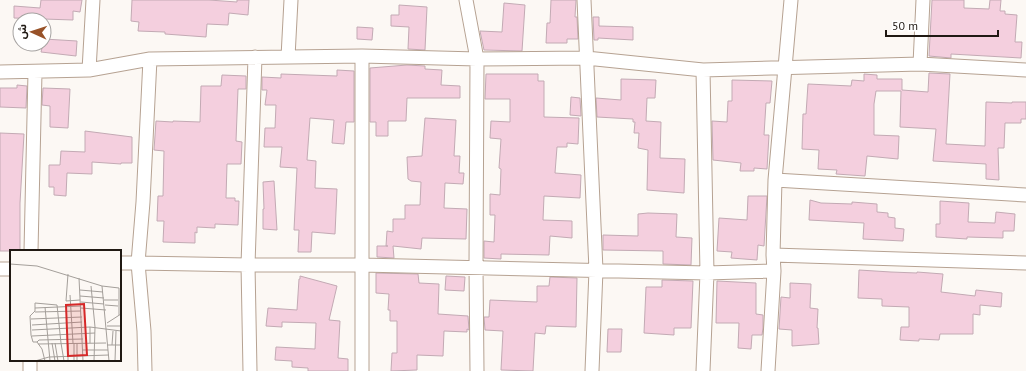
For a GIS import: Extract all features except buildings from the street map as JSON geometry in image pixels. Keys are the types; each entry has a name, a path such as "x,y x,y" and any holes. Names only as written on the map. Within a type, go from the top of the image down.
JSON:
{"street":[{"path":"89,70 93,0"},
{"path":"288,56 291,0"},
{"path":"466,0 477,59 477,371"},
{"path":"584,0 596,270 592,371"},
{"path":"768,371 774,271 775,180 791,0"},
{"path":"920,64 923,0"},
{"path":"0,72 89,70 150,59 288,56 477,59 586,58 703,70 920,64 1026,70"},
{"path":"362,56 362,371"},
{"path":"250,371 248,265 255,57"},
{"path":"145,371 144,331 138,262 143,202 150,59"},
{"path":"703,70 707,273 703,371"},
{"path":"32,250 35,72"},
{"path":"775,180 1026,195"},
{"path":"773,255 1026,263"},
{"path":"121,264 138,262 248,265 362,265 707,273 774,271"}]}
